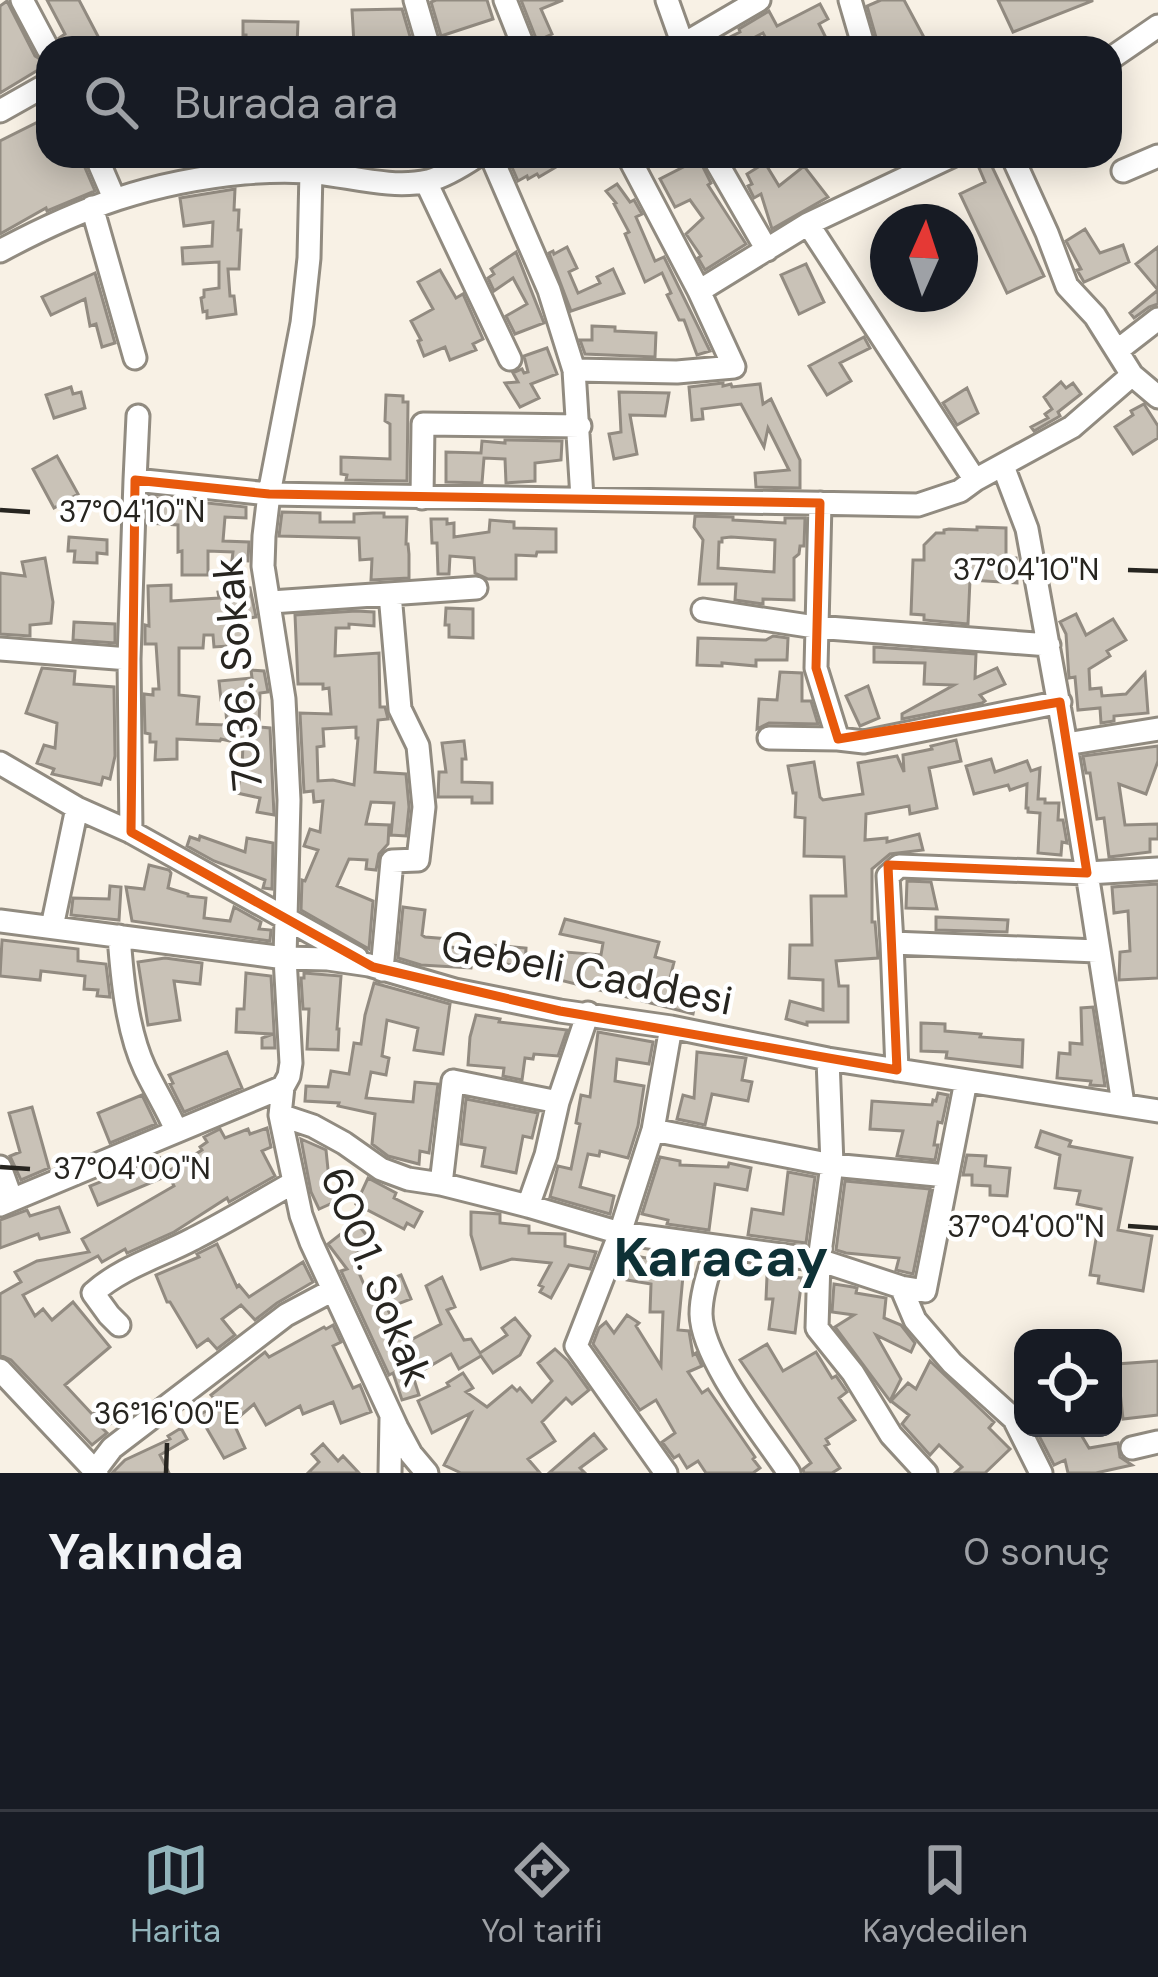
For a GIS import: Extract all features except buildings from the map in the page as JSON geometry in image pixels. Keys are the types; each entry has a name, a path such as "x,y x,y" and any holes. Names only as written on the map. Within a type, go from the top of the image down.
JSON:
{"street":[{"path":"22,0 41,36"},
{"path":"415,0 426,36"},
{"path":"505,0 519,36"},
{"path":"668,0 677,36"},
{"path":"850,0 860,36"},
{"path":"696,36 752,2"},
{"path":"1122,50 1158,26"},
{"path":"0,111 36,91"},
{"path":"1123,171 1158,156"},
{"path":"101,168 114,198"},
{"path":"0,251 114,198 173,183 246,173 311,172 393,183 426,182 459,168"},
{"path":"496,168 549,290 574,370 582,498"},
{"path":"574,370 677,372 734,367 634,168"},
{"path":"720,168 766,250"},
{"path":"699,292 808,224 927,168"},
{"path":"1017,168 1066,286 1095,316 1132,375 1158,397"},
{"name":"7036. Sokak","path":"285,958 289,800 284,699 263,566 268,494 310,258 311,172"},
{"path":"426,182 510,359"},
{"path":"92,207 135,358"},
{"path":"808,224 976,480"},
{"path":"1118,350 1158,319"},
{"path":"135,480 268,494 918,506 960,491 1072,427 1132,375"},
{"path":"131,832 129,659 138,416"},
{"path":"422,498 423,424 580,426"},
{"path":"1004,466 1027,529 1060,701 1123,1105"},
{"path":"820,503 816,668 838,739"},
{"path":"271,602 476,588"},
{"path":"0,763 378,968 392,861 418,860 424,807 418,746 400,709 390,594"},
{"path":"703,610 815,627 1049,645"},
{"path":"0,649 129,659"},
{"path":"769,738 864,742 1060,701"},
{"path":"1066,744 1158,729"},
{"path":"52,927 77,808"},
{"path":"897,1070 888,876 899,866 1087,873 1158,869"},
{"name":"Gebeli Caddesi","path":"0,921 285,958 328,959 560,1011 1158,1111"},
{"path":"118,936 124,995 143,1066 176,1130"},
{"path":"892,943 1097,951"},
{"name":"6001. Sokak","path":"285,958 291,1063 280,1115 292,1183 310,1242 411,1454 427,1473"},
{"path":"528,1206 588,1013"},
{"path":"666,1473 576,1346 653,1130 671,1027"},
{"path":"828,1059 832,1165 819,1260 817,1328 853,1373 892,1435 926,1473"},
{"path":"441,1184 453,1081 558,1102"},
{"path":"280,1115 313,1126 381,1169 408,1179 620,1233 819,1260 925,1291 965,1081"},
{"path":"0,1167 6,1202 283,1087"},
{"path":"653,1130 832,1165 947,1176"},
{"path":"119,1324 93,1293 103,1284 292,1183"},
{"path":"716,1248 701,1316 707,1340 720,1368 789,1473"},
{"path":"901,1287 915,1320 952,1363 1014,1419 1038,1467 1013,1473"},
{"path":"5,1375 95,1472 112,1448 286,1315 333,1290"},
{"path":"390,1473 391,1412"},
{"path":"1132,1448 1158,1442"}],"highlighted area":[{"path":"135,480 269,494 820,503 816,668 838,739 1060,702 1087,873 888,865 897,1070 560,1011 373,967 131,832"}],"district":[{"name":"Karacay","path":"721,1257"}]}
